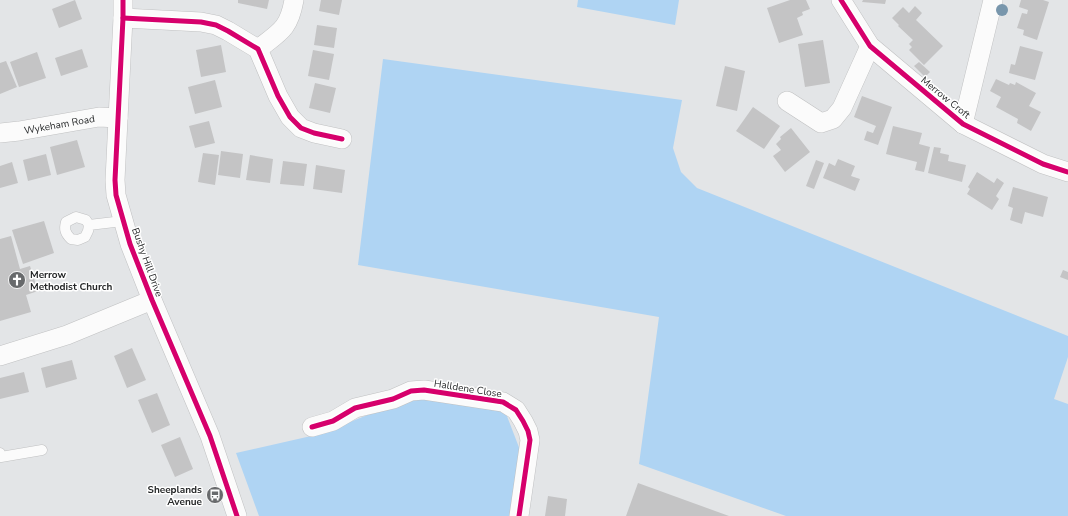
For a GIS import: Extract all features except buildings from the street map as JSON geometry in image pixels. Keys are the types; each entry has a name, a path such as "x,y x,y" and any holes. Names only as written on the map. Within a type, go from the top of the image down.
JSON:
{"street":[{"path":"258,49 281,31 289,21 294,0"},
{"name":"Merrow Croft","path":"841,0 870,46 963,124 1043,164 1068,172"},
{"name":"Merrow Croft","path":"963,124 993,0"},
{"path":"123,9 216,25 228,31 258,49 278,96 290,117 301,128 314,133 342,139"},
{"name":"Bushy Hill Drive","path":"123,9 115,187 116,195 130,244 152,300 210,436 237,516"},
{"path":"787,101 821,123 833,119 842,108 870,46"},
{"name":"Wykeham Road","path":"0,133 20,131 99,117 118,118"},
{"path":"0,356 67,335 152,300"},
{"name":"Halldene Close","path":"312,428 333,421 355,408 393,398 411,391 424,390 503,402 516,410 524,421 530,440 519,516"}],"lane":[{"path":"89,225 123,221"},
{"path":"0,453 1,457 42,450"}],"shaded area":[{"path":"578,0 679,0 675,25 577,7"},
{"path":"383,59 682,100 673,148 681,172 697,188 1068,336 1068,357 1054,399 1068,404 1068,516 786,516 639,464 659,317 358,265"},
{"path":"415,396 505,411 520,450 510,516 259,516 236,453 320,434"}],"cycle path":[{"path":"123,0 115,180 116,195 130,244 152,300 210,436 237,516"},
{"path":"841,0 870,46 963,124 1043,164 1068,172"},
{"path":"123,18 201,22 216,25 228,31 258,49 278,96 290,117 301,128 314,133 342,139"},
{"path":"312,427 333,421 355,408 393,399 411,391 424,390 503,402 516,410 528,431 530,440 519,516"}],"place":[{"name":"Merrow Methodist Church","path":"17,280"},
{"name":"Sheeplands Avenue","path":"215,495"}]}
